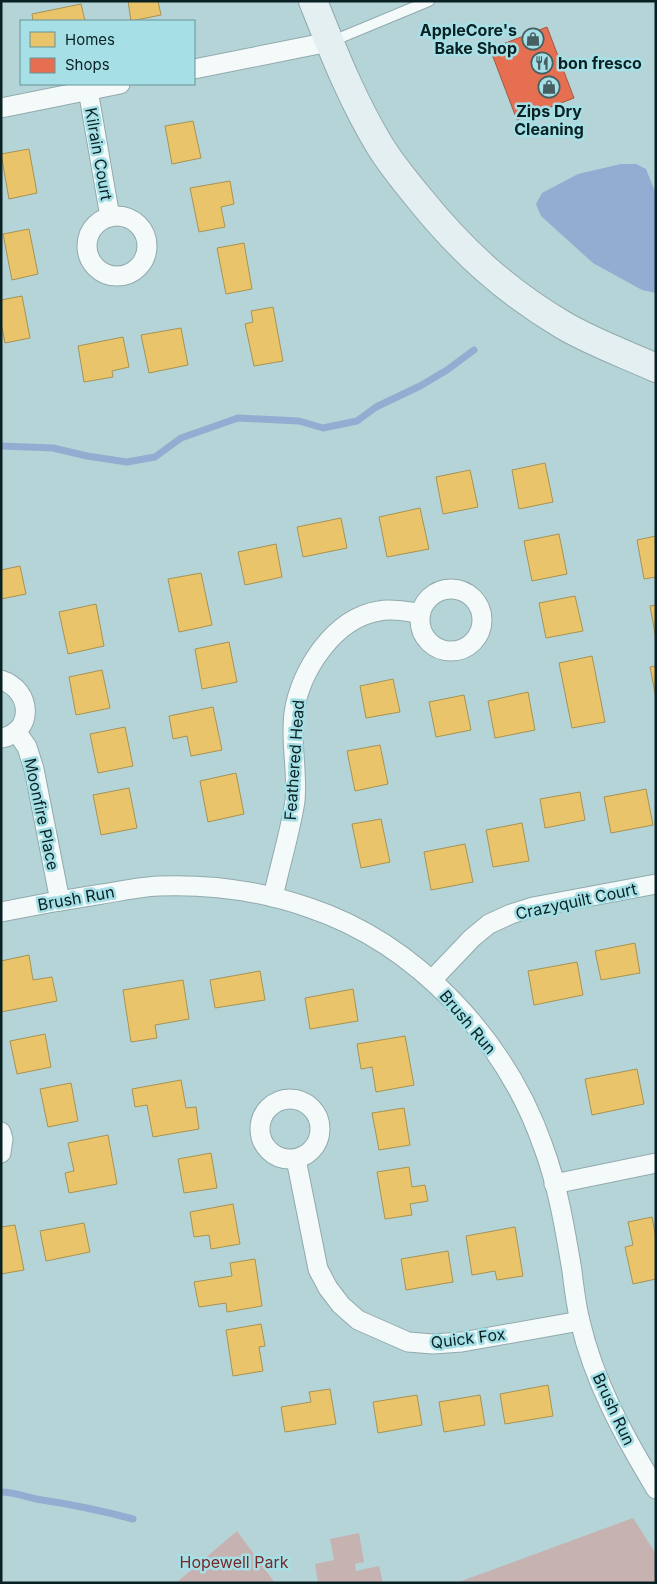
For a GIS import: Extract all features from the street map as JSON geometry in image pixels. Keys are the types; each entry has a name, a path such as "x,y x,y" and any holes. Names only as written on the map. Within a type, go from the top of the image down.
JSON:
{"street":[{"path":"313,1 356,102 381,148 442,227 476,262 514,293 563,325 656,368"},
{"path":"195,69 329,42"},
{"path":"1,108 115,85"},
{"name":"Kilrain Court","path":"88,90 110,217"},
{"name":"Feathered Head","path":"273,897 295,800 296,774 292,740 294,713 301,686 312,662 328,641 362,615 379,610 420,613"},
{"name":"Moonfire Place","path":"1,680 11,683 24,699 26,709 23,722 9,735 27,747 34,769 60,900"},
{"name":"Crazyquilt Court","path":"432,980 472,938 489,924 511,914 533,907 656,884"},
{"name":"Brush Run","path":"1,912 60,900 156,886 224,888 273,897 310,908 364,932 432,980 464,1011 489,1042 527,1106 544,1146 564,1227 580,1321 600,1383 622,1430 656,1489"},
{"path":"1,1132 3,1139 1,1153"},
{"name":"Quick Fox","path":"296,1159 318,1269 328,1288 341,1305 358,1320 408,1342 433,1344 462,1342 580,1321"},
{"path":"554,1184 656,1164"}],"lane":[{"path":"329,42 429,1"}],"green space":[{"path":"633,1518 656,1554 656,1583 456,1583"},
{"name":"Hopewell Park","path":"237,1531 275,1583 176,1583"},
{"path":"359,1533 364,1562 355,1564 356,1571 379,1566 383,1583 318,1583 315,1564 334,1560 330,1539"}],"water":[{"path":"621,164 636,164 646,169 656,194 656,293 642,290 593,263 541,216 536,204 542,193 578,174"}],"building: Homes":[{"path":"128,1 158,1 161,15 131,20"},
{"path":"81,4 85,20 33,20 32,14"},
{"path":"193,121 201,158 172,164 165,126"},
{"path":"29,149 37,193 9,199 1,154"},
{"path":"230,181 234,204 221,207 225,227 199,232 190,188"},
{"path":"29,229 38,274 12,280 3,234"},
{"path":"244,243 252,289 226,294 217,248"},
{"path":"22,296 30,338 5,343 1,323 1,300"},
{"path":"273,307 283,361 254,366 245,324 253,322 251,311"},
{"path":"181,328 188,365 149,373 141,335"},
{"path":"123,337 129,367 112,371 113,377 84,382 78,346"},
{"path":"545,463 553,502 519,509 512,470"},
{"path":"470,470 478,507 443,514 436,477"},
{"path":"420,508 429,549 387,557 379,517"},
{"path":"341,518 347,548 303,557 297,527"},
{"path":"559,534 567,574 532,581 524,541"},
{"path":"656,536 656,577 644,579 637,540"},
{"path":"276,544 282,577 245,585 238,552"},
{"path":"20,566 26,594 1,599 1,570"},
{"path":"201,573 212,625 179,632 168,579"},
{"path":"575,596 583,631 546,638 539,603"},
{"path":"96,604 104,646 68,654 59,612"},
{"path":"656,605 656,639 650,606"},
{"path":"229,642 237,682 202,689 195,649"},
{"path":"592,656 605,722 572,728 559,663"},
{"path":"656,666 656,698 650,667"},
{"path":"102,670 110,708 76,715 69,677"},
{"path":"393,679 400,712 366,718 360,686"},
{"path":"528,692 535,730 495,738 488,701"},
{"path":"464,695 471,730 436,737 429,702"},
{"path":"213,707 222,750 191,756 187,736 173,739 169,716"},
{"path":"125,727 133,766 98,773 90,734"},
{"path":"380,745 388,784 355,791 347,751"},
{"path":"236,773 244,814 208,822 200,781"},
{"path":"129,788 137,828 101,835 93,795"},
{"path":"646,789 653,825 611,833 604,797"},
{"path":"580,792 585,820 545,828 540,799"},
{"path":"381,819 390,862 361,868 352,824"},
{"path":"522,823 529,861 493,867 486,830"},
{"path":"465,844 473,882 431,890 424,852"},
{"path":"635,943 640,973 601,980 595,951"},
{"path":"29,955 33,980 52,977 57,1001 1,1012 1,961"},
{"path":"577,962 583,995 534,1005 528,971"},
{"path":"260,971 265,1000 215,1008 210,980"},
{"path":"183,980 189,1019 155,1025 157,1038 131,1042 123,990"},
{"path":"353,989 358,1021 310,1029 305,998"},
{"path":"45,1034 51,1067 17,1074 10,1041"},
{"path":"405,1036 414,1085 376,1092 372,1067 361,1069 357,1044"},
{"path":"637,1069 644,1104 592,1115 585,1079"},
{"path":"181,1080 186,1108 196,1107 199,1129 153,1137 147,1105 135,1107 132,1089"},
{"path":"71,1083 78,1121 48,1127 40,1089"},
{"path":"404,1108 410,1145 379,1150 372,1113"},
{"path":"108,1135 117,1184 69,1193 65,1173 74,1171 68,1143"},
{"path":"211,1153 217,1188 184,1193 178,1159"},
{"path":"409,1167 412,1187 425,1185 428,1201 410,1204 412,1215 385,1219 377,1172"},
{"path":"233,1204 240,1244 211,1249 209,1235 194,1237 190,1212"},
{"path":"652,1217 656,1238 656,1279 633,1284 625,1247 633,1245 628,1222"},
{"path":"84,1223 90,1252 46,1261 40,1231"},
{"path":"15,1225 24,1270 1,1274 1,1227"},
{"path":"515,1227 523,1276 497,1280 495,1271 472,1275 466,1236"},
{"path":"448,1251 453,1282 406,1290 401,1259"},
{"path":"255,1259 262,1306 227,1312 226,1303 199,1307 194,1282 232,1276 230,1263"},
{"path":"261,1324 265,1346 259,1347 263,1371 233,1376 226,1330"},
{"path":"548,1385 553,1416 505,1424 500,1394"},
{"path":"330,1389 336,1424 285,1432 281,1407 311,1402 309,1392"},
{"path":"417,1395 422,1425 378,1433 373,1402"},
{"path":"480,1395 485,1425 444,1432 439,1402"}],"building: Shops":[{"path":"547,27 574,98 517,120 490,49"}],"waterway":[{"path":"1,446 53,448 87,456 127,462 155,457 181,438 238,418 299,421 323,428 357,421 376,407 420,386 447,370 474,350"},
{"path":"1,1492 14,1493 133,1519"}],"place":[{"name":"AppleCore's Bake Shop","path":"533,39"},
{"name":"bon fresco","path":"542,63"},
{"name":"Zips Dry Cleaning","path":"549,87"}]}
